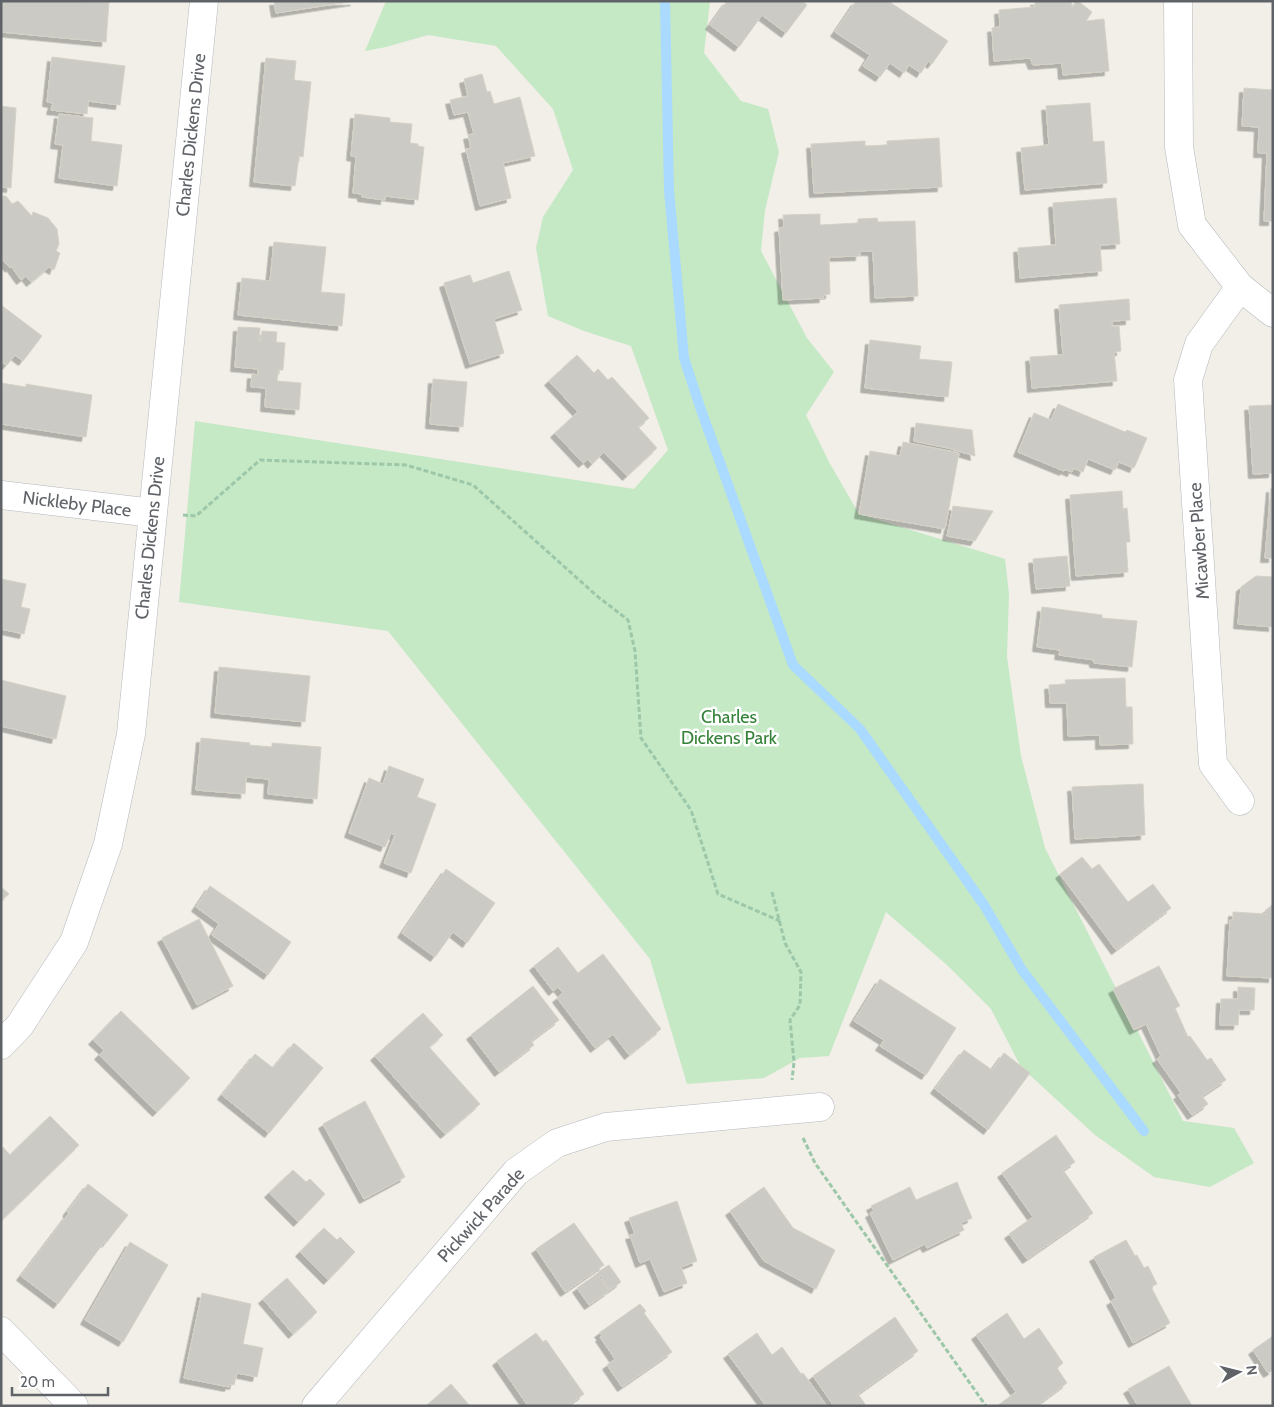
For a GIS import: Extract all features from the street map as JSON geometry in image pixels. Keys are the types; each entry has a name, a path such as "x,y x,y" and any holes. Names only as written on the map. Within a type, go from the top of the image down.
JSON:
{"street":[{"name":"Charles Dickens Drive","path":"1,1045 20,1025 74,942 108,844 131,734 204,1"},
{"path":"1178,1 1178,147 1192,225 1240,287 1273,313"},
{"name":"Micawber Place","path":"1240,287 1200,344 1188,380 1213,764 1240,801"},
{"name":"Nickleby Place","path":"1,495 153,513"},
{"name":"Pickwick Parade","path":"316,1406 516,1172 558,1143 606,1127 820,1107"},
{"path":"1,1331 74,1406"}],"path":[{"path":"153,513 196,516 260,460 406,465 473,485 597,596 628,620 635,651 641,738 691,810 718,894 780,921"},
{"path":"772,892 785,943 801,972 800,1005 790,1020 794,1062 790,1110 815,1163 986,1406"}],"green space":[{"name":"Charles Dickens Park","path":"386,1 710,1 704,53 741,101 768,109 779,152 765,210 761,251 807,338 834,372 806,415 829,462 859,514 1005,559 1009,594 1007,657 1021,756 1045,848 1183,1121 1234,1128 1254,1163 1210,1187 1154,1177 1095,1135 1021,1067 991,1009 947,965 886,912 829,1056 800,1058 764,1078 687,1084 650,959 388,631 179,602 195,421 634,489 668,450 631,346 584,331 548,316 536,248 543,217 573,170 553,109 496,46 428,35 365,51"}],"building":[{"path":"2,1 109,2 106,42 1,32"},
{"path":"274,1 355,1 276,13"},
{"path":"727,1 802,1 807,5 786,33 762,15 739,47 710,25"},
{"path":"856,1 888,1 948,41 932,64 928,61 921,73 909,65 904,73 890,63 880,77 863,66 870,55 835,32"},
{"path":"1035,1 1071,1 1072,8 1076,1 1078,1 1092,12 1086,21 1104,19 1109,71 1063,75 1062,63 1033,65 1030,58 994,61 992,28 1000,27 999,10 1035,7"},
{"path":"52,57 125,66 120,105 88,101 87,114 51,110 53,103 47,102"},
{"path":"266,58 296,61 294,80 311,82 303,157 299,156 295,186 254,182"},
{"path":"482,74 487,92 490,91 494,104 520,97 535,156 503,163 511,198 480,206 466,149 471,148 468,135 474,134 468,112 454,115 450,100 468,96 464,79"},
{"path":"1244,88 1273,90 1273,221 1264,221 1267,153 1258,153 1259,127 1242,126"},
{"path":"1090,103 1093,142 1104,141 1107,183 1025,190 1021,148 1049,145 1046,106"},
{"path":"1,106 16,108 11,188 1,187"},
{"path":"59,114 93,118 91,141 122,145 117,186 59,178 63,145 55,144"},
{"path":"355,114 390,118 390,122 412,124 410,143 424,147 418,200 385,196 385,200 362,197 362,194 353,193 356,157 351,156"},
{"path":"939,138 942,187 814,193 811,144 865,141 865,146 887,145 887,141"},
{"path":"1,196 6,196 12,204 18,201 32,216 33,212 48,218 57,229 59,244 56,251 60,253 54,270 49,267 31,282 26,276 21,280 11,266 10,268 1,258"},
{"path":"1116,198 1120,244 1100,245 1102,271 1020,278 1018,248 1056,245 1053,203"},
{"path":"820,214 820,225 858,223 858,219 877,218 878,222 915,221 918,296 875,298 873,251 860,251 860,256 829,257 830,294 823,295 824,298 783,300 779,228 784,227 783,215"},
{"path":"274,242 326,247 321,292 345,294 342,326 238,315 242,278 270,281"},
{"path":"509,271 522,310 494,319 504,353 470,364 444,283 470,275 473,283"},
{"path":"1129,299 1130,320 1112,321 1112,326 1119,326 1121,351 1114,352 1117,381 1032,388 1030,357 1063,355 1059,305"},
{"path":"1,305 42,336 23,361 15,355 7,365 1,362"},
{"path":"238,327 260,328 259,341 261,341 262,331 277,332 276,342 285,343 283,370 278,370 277,381 301,383 299,410 265,407 266,388 251,387 252,374 258,375 258,369 235,367"},
{"path":"870,340 921,346 919,359 952,362 948,397 865,388"},
{"path":"577,355 594,373 598,369 608,380 612,377 649,418 638,427 657,448 627,476 604,452 592,464 588,459 583,463 555,433 578,412 549,381"},
{"path":"433,379 467,382 463,427 430,424"},
{"path":"1,383 26,387 26,384 92,395 86,437 1,424"},
{"path":"1058,404 1125,432 1127,430 1147,438 1134,468 1119,462 1115,470 1088,459 1083,472 1073,468 1072,472 1064,469 1064,471 1018,452 1034,413 1051,420"},
{"path":"1273,405 1273,473 1253,474 1249,406"},
{"path":"916,423 972,430 975,456 914,441"},
{"path":"903,442 959,453 945,529 859,514 870,451 900,456"},
{"path":"1271,488 1273,488 1273,558 1265,558"},
{"path":"1122,491 1123,509 1127,508 1130,542 1126,542 1128,572 1076,576 1070,495"},
{"path":"953,506 993,511 975,541 947,536"},
{"path":"1067,556 1070,586 1036,589 1033,559"},
{"path":"1256,576 1273,577 1273,627 1238,624 1241,587"},
{"path":"1,579 26,584 21,607 30,609 24,634 1,629"},
{"path":"1042,607 1102,615 1102,618 1137,621 1132,667 1094,663 1094,660 1059,655 1060,650 1037,647"},
{"path":"219,667 310,676 305,722 215,713"},
{"path":"1125,678 1126,707 1132,707 1133,744 1100,745 1100,735 1068,736 1067,703 1050,703 1049,685 1066,684 1065,680"},
{"path":"1,680 66,696 56,739 1,726"},
{"path":"201,738 272,747 272,743 321,747 317,799 268,794 269,779 246,777 245,794 196,790"},
{"path":"389,766 424,779 417,797 436,804 411,873 384,863 395,835 391,833 385,847 349,833 369,778 383,784"},
{"path":"1143,784 1145,835 1075,839 1072,787"},
{"path":"1082,857 1092,869 1099,864 1128,902 1153,884 1171,908 1116,950 1060,874"},
{"path":"446,869 495,903 467,943 453,932 435,957 402,933"},
{"path":"210,886 291,942 268,975 212,935 219,924 196,907"},
{"path":"1,887 9,894 1,901"},
{"path":"1273,904 1273,978 1227,976 1230,920 1233,920 1233,912 1266,914 1265,911"},
{"path":"199,919 233,986 197,1005 162,938"},
{"path":"558,947 578,973 603,954 661,1029 629,1055 613,1034 595,1048 557,998 563,993 558,987 553,991 534,966"},
{"path":"1159,966 1180,1006 1175,1008 1188,1037 1190,1036 1207,1060 1211,1058 1226,1080 1202,1096 1208,1104 1192,1115 1178,1095 1181,1093 1157,1059 1161,1056 1146,1024 1134,1030 1113,989"},
{"path":"880,979 956,1028 926,1075 880,1046 884,1040 854,1021"},
{"path":"533,986 559,1020 531,1041 534,1045 499,1072 471,1035"},
{"path":"1238,987 1255,988 1254,1010 1239,1010 1238,1025 1220,1025 1221,999 1238,999"},
{"path":"121,1011 190,1078 157,1112 99,1055 104,1050 93,1040"},
{"path":"423,1013 443,1035 429,1047 480,1104 445,1134 375,1056"},
{"path":"294,1043 323,1068 269,1133 222,1095 255,1054 273,1068"},
{"path":"964,1050 992,1070 1004,1053 1030,1073 988,1130 935,1089"},
{"path":"365,1101 405,1177 364,1199 323,1124"},
{"path":"50,1116 79,1145 1,1221 1,1149 3,1147 10,1155"},
{"path":"1056,1135 1075,1162 1063,1170 1093,1213 1027,1259 1009,1234 1033,1217 1002,1173"},
{"path":"293,1170 306,1182 310,1179 325,1194 298,1222 269,1193"},
{"path":"957,1182 972,1218 961,1223 964,1230 927,1248 925,1244 893,1260 870,1213 874,1211 871,1206 910,1187 916,1200"},
{"path":"88,1184 128,1215 106,1243 105,1241 58,1304 21,1276 69,1213 67,1212"},
{"path":"764,1187 793,1228 835,1250 816,1289 764,1261 730,1211"},
{"path":"677,1201 697,1261 681,1267 687,1283 664,1292 650,1259 640,1263 630,1235 635,1234 629,1218"},
{"path":"574,1223 604,1265 565,1292 536,1249"},
{"path":"324,1228 337,1240 340,1237 355,1252 328,1280 300,1252"},
{"path":"1126,1240 1144,1268 1148,1266 1157,1284 1151,1287 1170,1323 1133,1343 1111,1301 1116,1298 1094,1257"},
{"path":"130,1242 168,1265 123,1342 85,1320"},
{"path":"609,1265 621,1282 610,1290 598,1272"},
{"path":"597,1274 609,1291 589,1305 577,1288"},
{"path":"287,1278 317,1312 293,1334 263,1299"},
{"path":"202,1293 251,1304 243,1344 263,1348 257,1377 237,1373 234,1385 230,1384 229,1387 184,1378"},
{"path":"640,1304 646,1311 644,1313 672,1352 622,1387 607,1365 615,1359 599,1333"},
{"path":"1007,1313 1024,1339 1039,1328 1063,1363 1057,1368 1067,1383 1036,1406 997,1406 1016,1392 976,1335"},
{"path":"895,1317 918,1351 858,1394 865,1404 863,1406 834,1406 813,1376"},
{"path":"536,1333 543,1342 546,1340 584,1394 567,1406 528,1406 497,1361"},
{"path":"757,1333 772,1355 782,1347 827,1406 766,1406 728,1354"},
{"path":"1273,1336 1273,1370 1268,1373 1253,1350"},
{"path":"1169,1366 1192,1406 1138,1406 1128,1389"},
{"path":"451,1384 470,1406 426,1406"}],"waterway":[{"path":"665,1 669,190 684,358 793,665 860,729 984,905 1022,970 1144,1131"}]}
